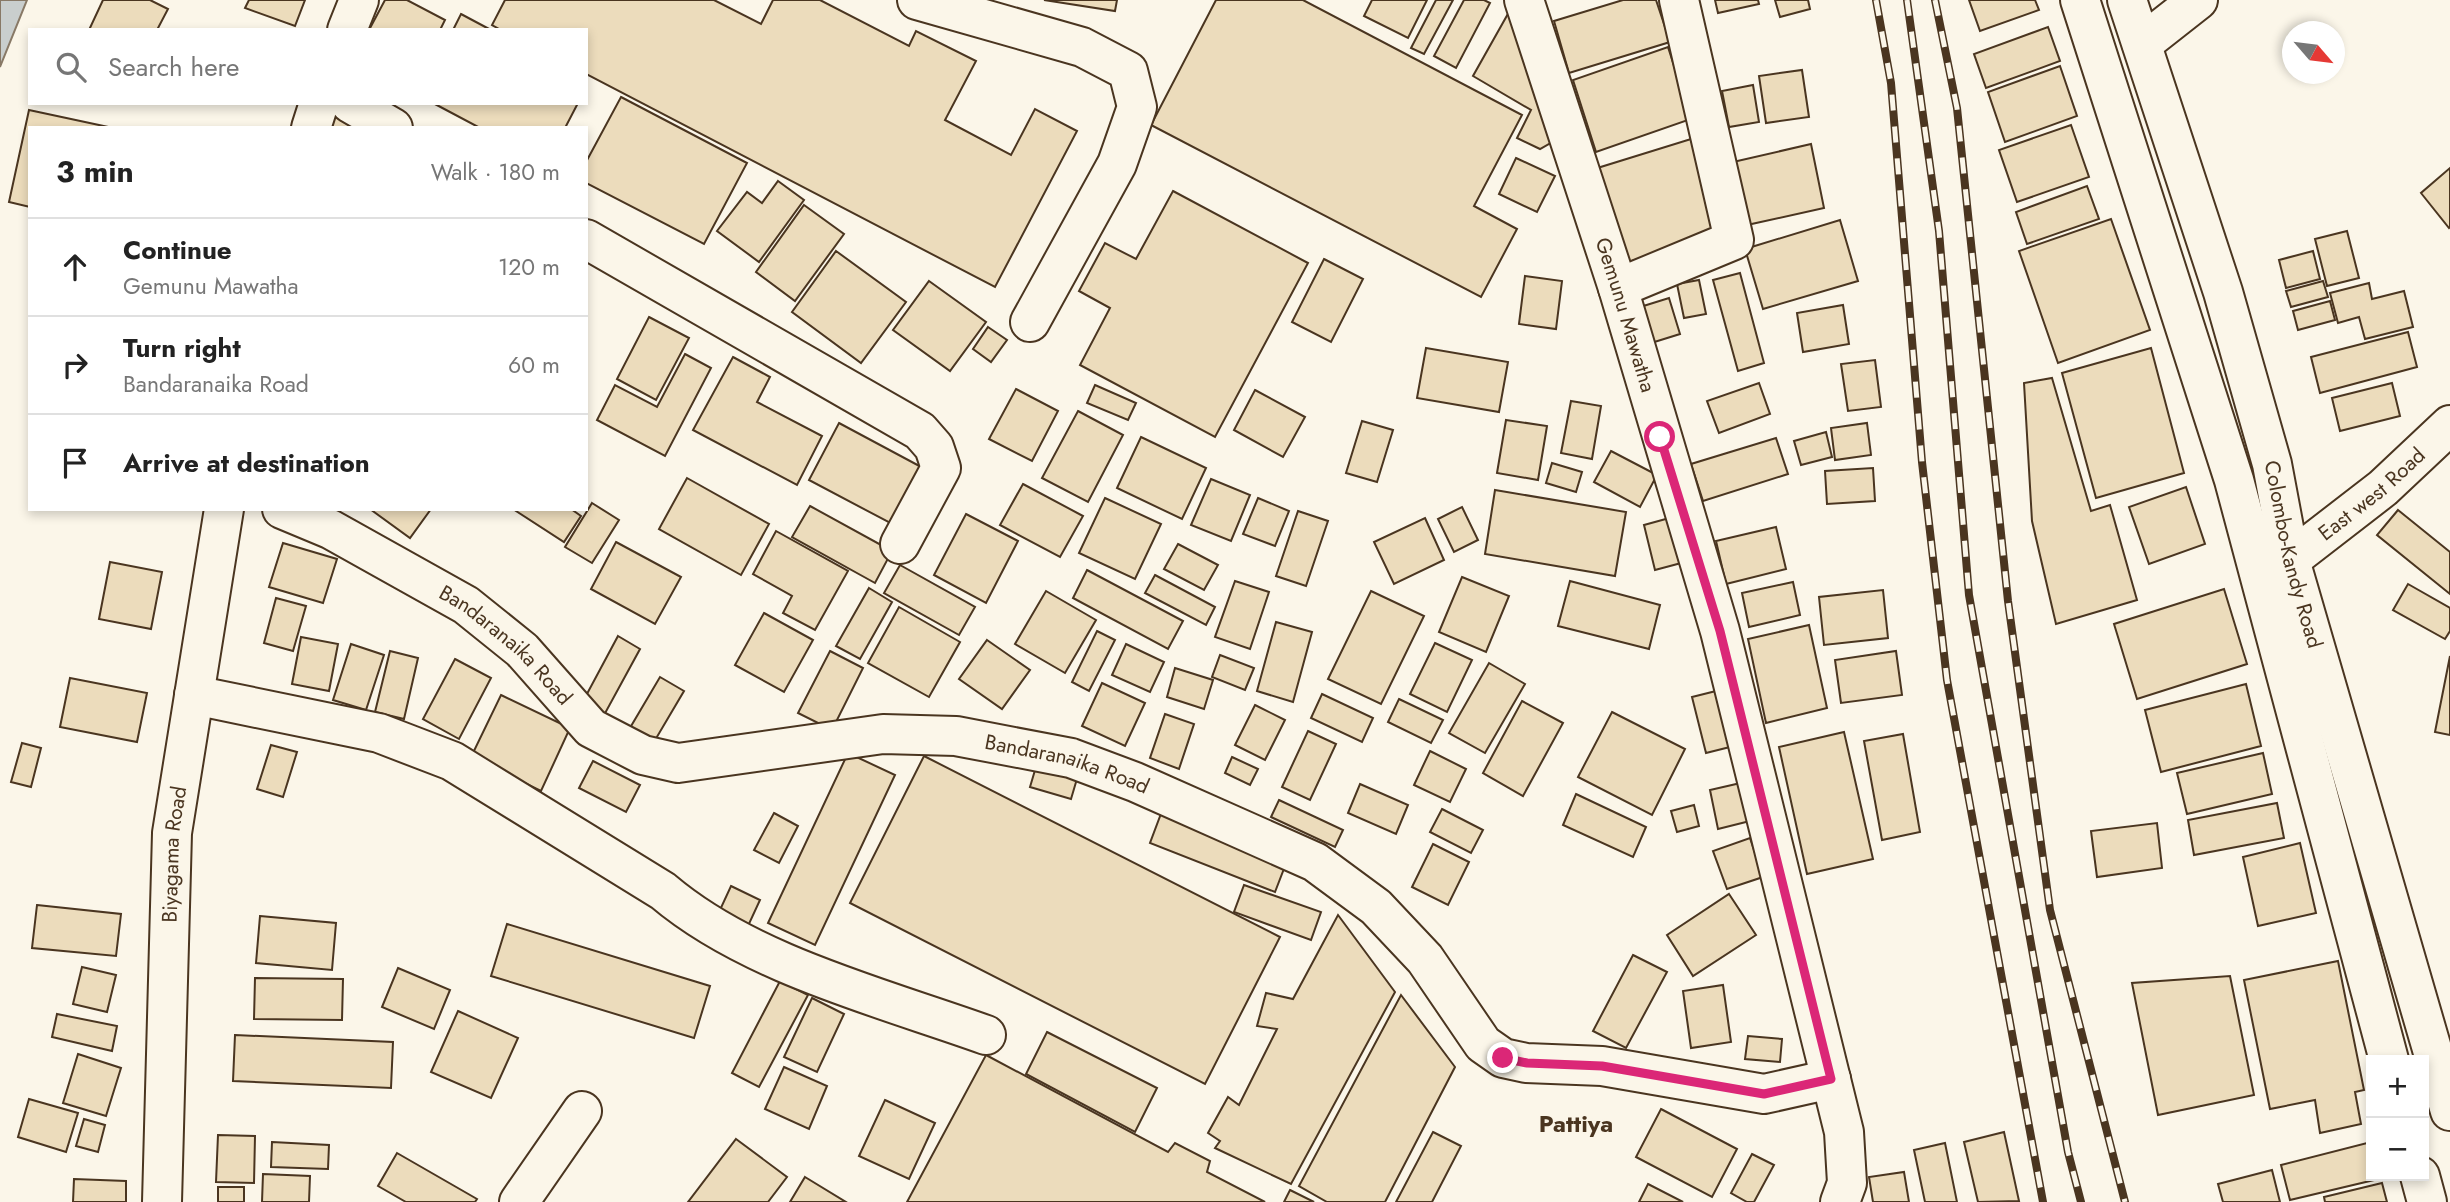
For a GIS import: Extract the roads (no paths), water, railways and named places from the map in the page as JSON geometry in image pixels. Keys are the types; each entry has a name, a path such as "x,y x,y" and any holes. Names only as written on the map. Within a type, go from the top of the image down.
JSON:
{"main road":[{"path":"348,28 359,0"},
{"path":"916,0 1083,47 1128,71 1137,107 1117,164 1030,322"},
{"name":"Gemunu Mawatha","path":"1524,0 1618,288 1720,631 1844,1132 1847,1183 1840,1202"},
{"path":"1618,288 1734,240 1679,0"},
{"name":"Colombo-Kandy Road","path":"2080,0 2234,480 2388,1055"},
{"name":"Colombo-Kandy Road","path":"2127,0 2227,305 2272,464 2290,560 2450,1111"},
{"path":"2142,44 2198,0"},
{"path":"313,126 318,105"},
{"path":"353,105 390,126"},
{"path":"588,240 919,431 934,447 941,468 900,544"},
{"name":"East west Road","path":"2290,560 2383,488 2450,425"},
{"name":"Biyagama Road","path":"162,1202 172,833 224,511"},
{"name":"Bandaranaika Road","path":"287,511 330,529 466,605 522,650 591,728 643,755 678,763 883,734 956,736 1070,758 1135,782 1315,862 1376,907 1425,958 1483,1044 1503,1058 1527,1063 1602,1066 1764,1094 1831,1079"},
{"path":"194,695 379,733 452,761 663,891 691,915 789,964 986,1035"},
{"path":"519,1202 582,1111"},
{"path":"2421,1181 2427,1202"}],"railway":[{"path":"1876,0 1891,83 1922,462 1947,680 2043,1202"},
{"path":"1907,0 1939,231 1969,595 2068,1152 2081,1202"},
{"path":"1935,0 1957,108 2008,601 2050,910 2125,1202"}],"district":[{"name":"Pattiya","path":"1576,1124"}]}
